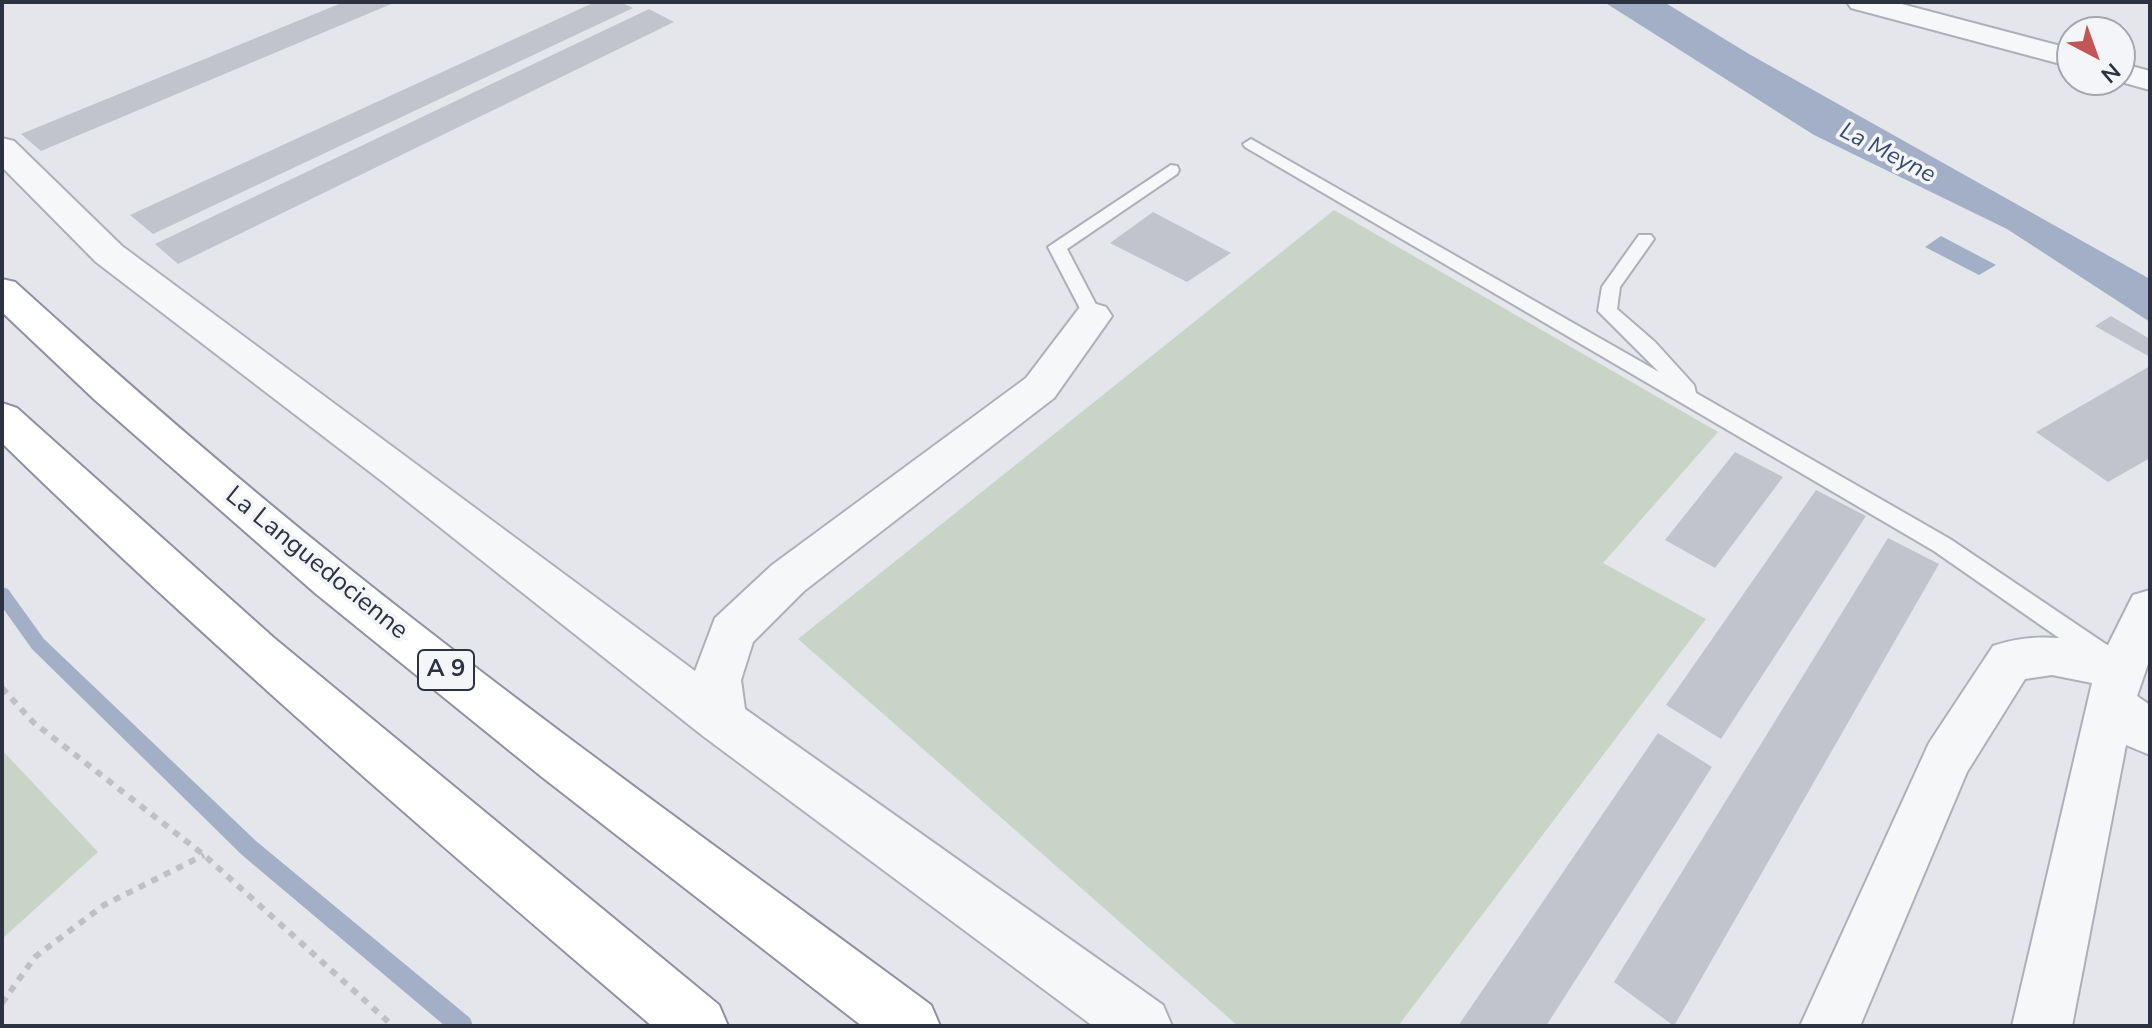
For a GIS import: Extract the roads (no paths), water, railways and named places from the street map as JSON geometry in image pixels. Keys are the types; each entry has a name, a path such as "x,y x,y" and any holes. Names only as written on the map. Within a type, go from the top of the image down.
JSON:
{"highway":[{"name":"La Languedocienne","path":"2,291 55,342 247,509 506,719 910,1026"},
{"path":"2,418 156,564 437,807 698,1026"}],"street":[{"path":"1861,2 2056,54"},
{"path":"2,148 109,254 398,471 721,720 1142,1026"},
{"path":"721,720 716,680 732,632 788,578 1040,388 1093,316"},
{"path":"2042,1026 2150,609"},
{"path":"1830,1026 1947,759 2010,660 2052,655 2127,702"}],"lane":[{"path":"1251,144 1942,545 2127,702"},
{"path":"1093,316 1057,247 1171,170"},
{"path":"1645,239 1611,287 1607,311 1648,347 1702,406"}],"water":[{"name":"La Meyne","path":"1604,2 1664,2 1749,54 2150,279 2150,322 2007,229 1814,135"},
{"path":"1941,236 1996,265 1979,275 1925,247"}],"waterway":[{"path":"2,594 38,644 249,848 462,1026"}]}
